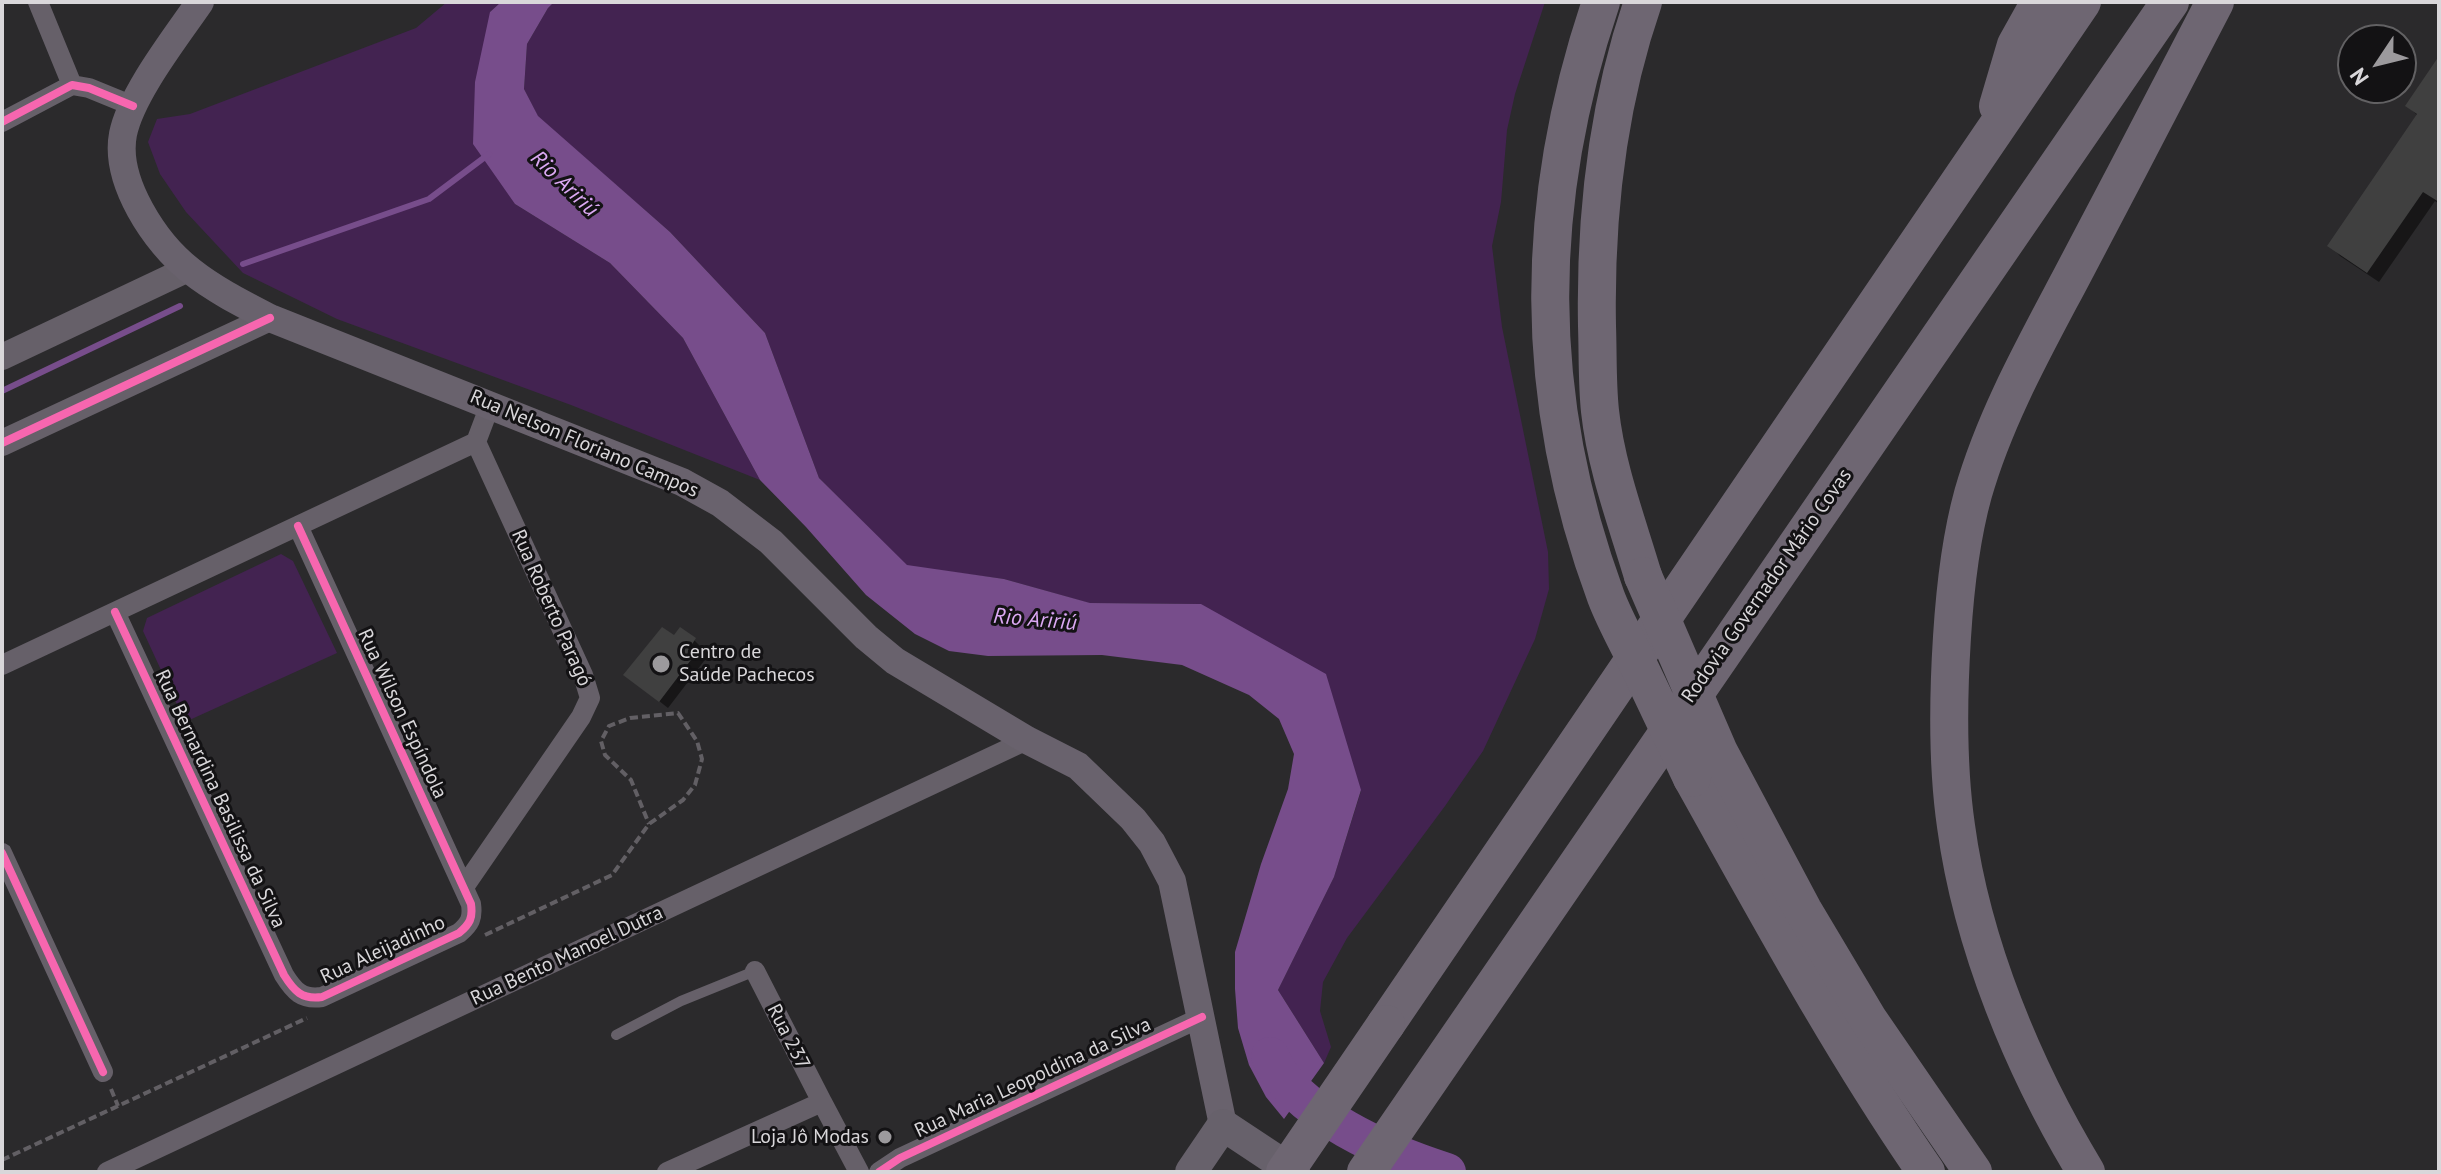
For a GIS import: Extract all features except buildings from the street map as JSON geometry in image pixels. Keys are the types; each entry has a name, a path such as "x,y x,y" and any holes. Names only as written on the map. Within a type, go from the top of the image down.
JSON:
{"highway":[{"path":"1601,2 1565,129 1553,210 1550,264 1554,373 1571,480 1607,599 1692,778 1814,997 1926,1172"},
{"path":"1643,2 1611,122 1596,263 1600,412 1624,512 1643,576 1719,752 1835,965 1903,1073 1973,1172"},
{"path":"1989,140 2016,45 2040,2"},
{"path":"1285,1172 2082,2"},
{"name":"Rodovia Governador Mário Covas","path":"1366,1172 2170,2"},
{"path":"2086,1172 2055,1122 2007,1016 1973,908 1956,827 1950,766 1949,705 1955,598 1961,545 1973,493 2013,392 2215,2"}],"main road":[{"name":"Rua Nelson Floriano Campos","path":"200,2 133,106 123,133 121,156 127,185 141,212 188,269 227,296 270,318 645,466 720,503 771,542 866,637 895,661 1027,740 1078,766 1106,790 1152,843 1172,881 1223,1125"},
{"path":"1191,1172 1223,1125 1294,1172"}],"street":[{"path":"38,2 72,85"},
{"path":"2,122 72,85 89,88 133,106"},
{"path":"2,357 188,269"},
{"path":"2,443 270,318"},
{"path":"2,665 476,442 490,405"},
{"name":"Rua Roberto Paragó","path":"464,887 581,717 590,698 583,675 476,442"},
{"name":"Rua Wilson Espíndola","path":"298,526 464,887 472,916"},
{"name":"Rua Bernardina Basilissa da Silva","path":"115,612 284,975 300,996"},
{"name":"Rua Bento Manoel Dutra","path":"107,1172 1027,740"},
{"path":"2,853 103,1072"},
{"name":"Rua Aleijadinho","path":"300,996 312,999 322,997 459,933 472,916"},
{"name":"Rua 237","path":"755,971 822,1102"},
{"name":"Rua Maria Leopoldina da Silva","path":"879,1172 900,1158 1202,1017"},
{"path":"667,1172 822,1102 859,1172"}],"lane":[{"path":"616,1035 681,1001 755,971"}],"path":[{"path":"612,875 649,824 683,800 695,785 702,759 697,741 678,713 630,718 609,726 601,741 605,755 631,780 649,824"}],"shaded area":[{"path":"447,2 501,2 490,12 515,204 610,263 683,338 760,480 571,405 337,319 243,273 186,212 160,174 148,142 157,119 190,114 416,28"},
{"path":"554,2 1545,2 1515,94 1507,130 1501,202 1492,246 1502,327 1548,552 1549,589 1535,639 1483,751 1347,938 1323,982 1320,1011 1331,1047 1324,1063 1278,990 1334,877 1361,791 1201,604 1089,603 1004,579 907,566 819,478 765,333 670,232 538,117 524,89 527,44"},
{"path":"281,554 293,561 337,653 185,722 143,631 147,618"}],"water":[{"path":"501,2 554,2 527,44 524,89 538,116 670,232 765,333 819,478 907,565 1004,579 1090,603 1201,604 1326,674 1361,790 1334,877 1278,990 1324,1063 1284,1119 1266,1097 1249,1065 1238,1028 1235,989 1235,952 1261,864 1288,789 1294,754 1279,719 1249,695 1182,665 1102,655 988,656 949,651 915,634 866,595 760,480 683,338 610,263 515,204 473,144 475,82 490,12"}],"waterway":[{"path":"243,264 429,199 489,154"},
{"path":"2,391 180,306"},
{"name":"Rio Aririú","path":"1270,1056 1282,1077 1300,1096 1346,1129 1372,1143 1447,1172"}],"cycle path":[{"path":"2,122 72,85 89,88 133,106"},
{"path":"2,443 270,318"},
{"path":"115,612 284,975 295,990 304,996 322,997 459,933 470,920 471,904 298,526"},
{"path":"2,853 103,1072"},
{"path":"879,1172 900,1158 1202,1017"}],"place":[{"name":"Centro de Saúde Pachecos","path":"661,664"},
{"name":"Loja Jô Modas","path":"885,1137"}]}
